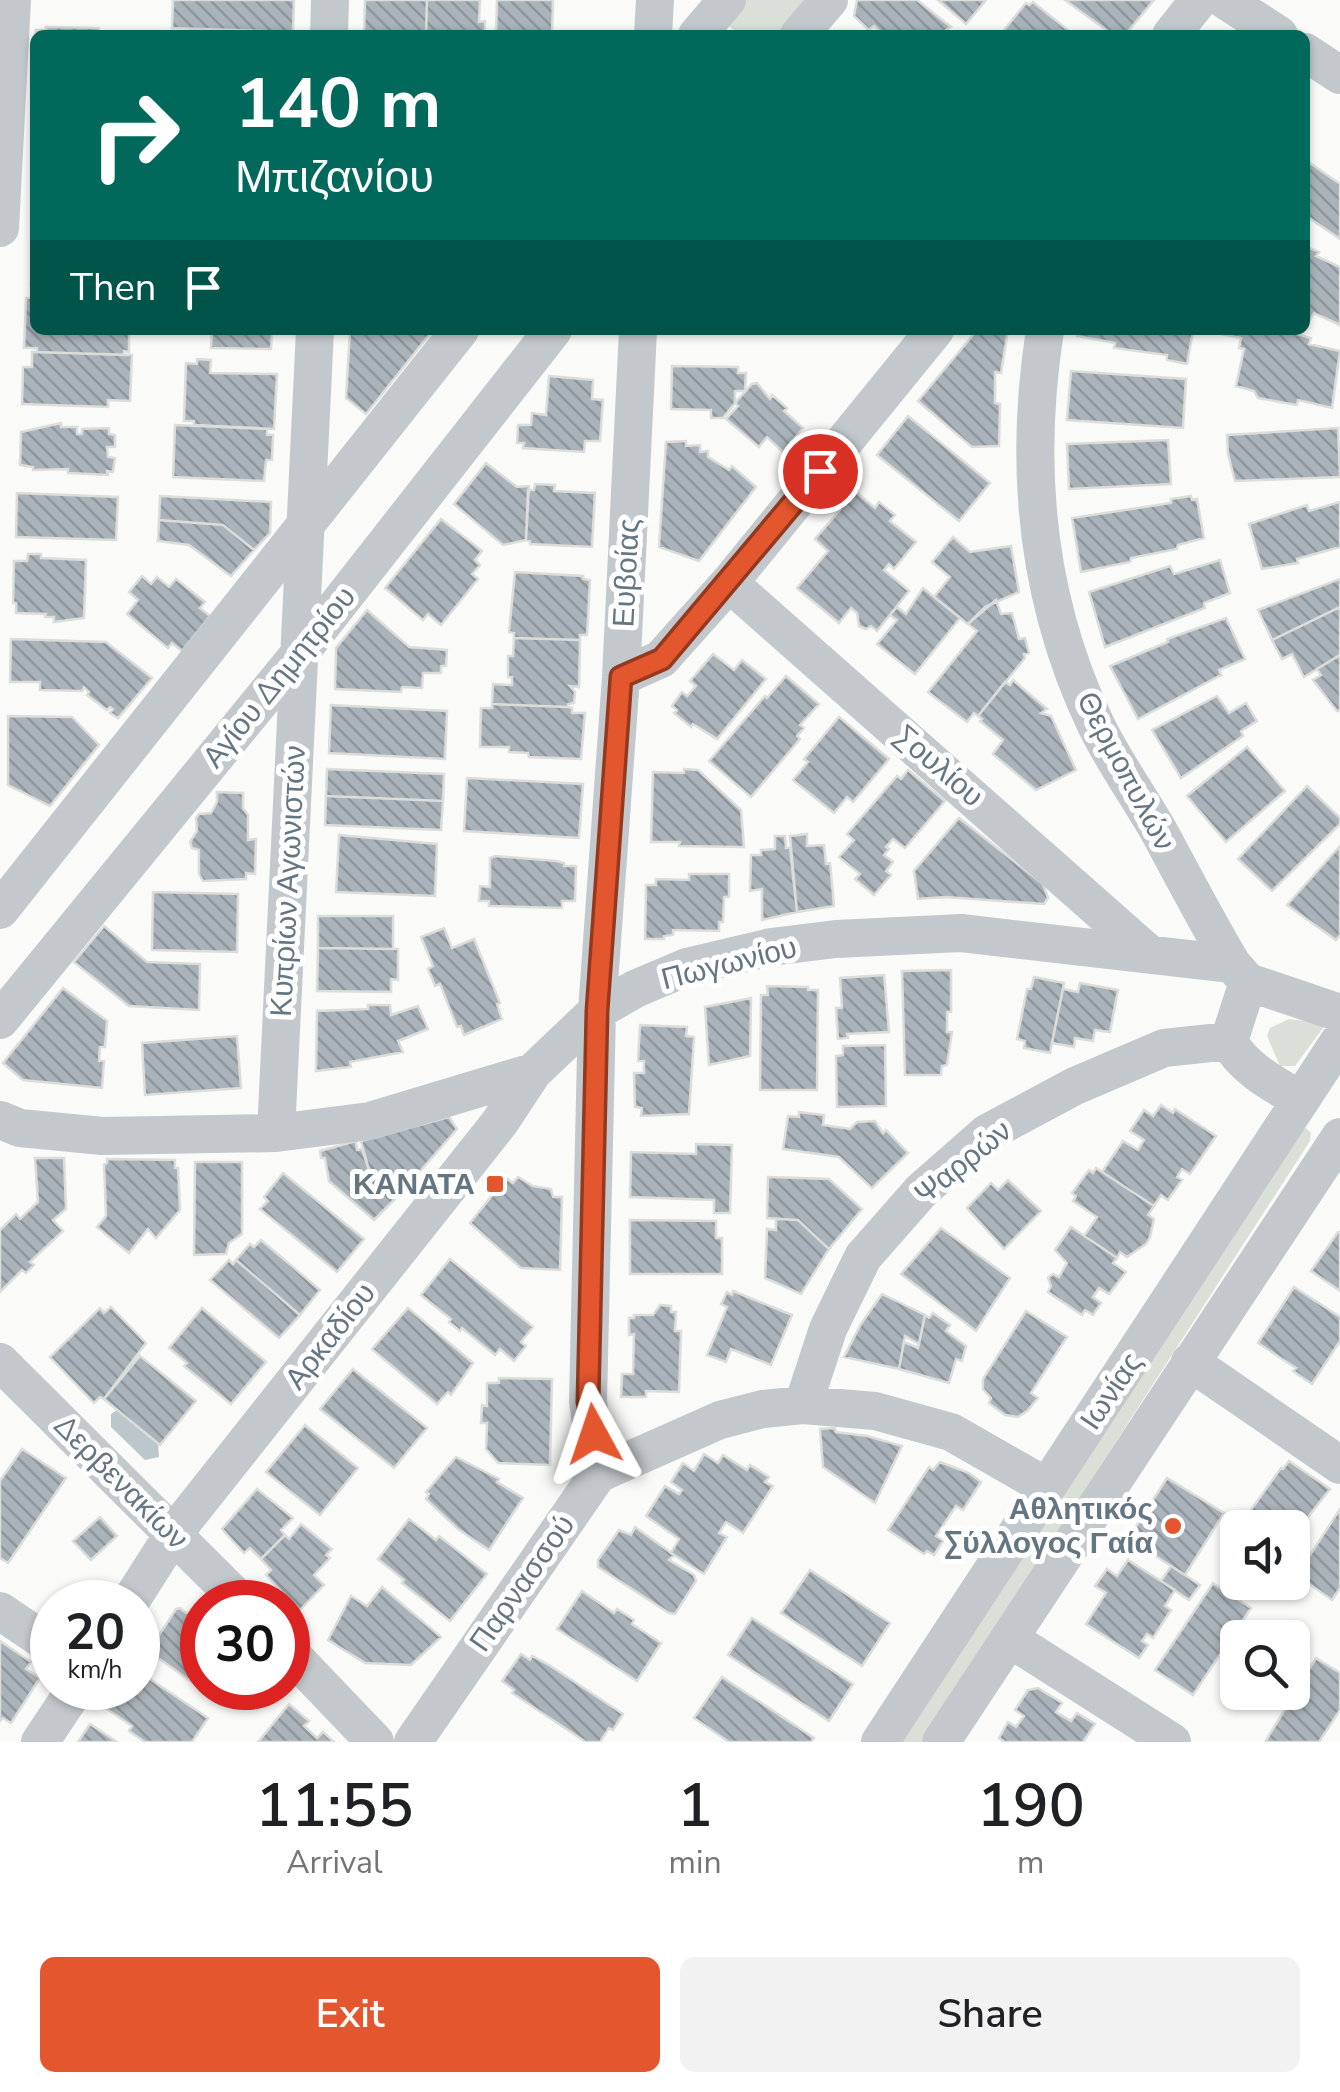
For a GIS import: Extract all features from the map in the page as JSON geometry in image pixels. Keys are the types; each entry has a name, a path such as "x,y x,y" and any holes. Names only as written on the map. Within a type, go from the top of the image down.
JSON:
{"street":[{"path":"0,228 12,0"},
{"path":"329,30 330,0"},
{"path":"654,30 655,0"},
{"path":"701,30 727,0"},
{"path":"803,30 829,0"},
{"path":"1175,30 1198,0"},
{"path":"1226,0 1271,30"},
{"path":"1310,55 1340,75"},
{"name":"Κυπρίων Αγωνιστών","path":"276,1133 316,335"},
{"path":"0,910 456,335"},
{"name":"Αγίου Δημητρίου","path":"0,1020 300,653 549,335"},
{"name":"Ευβοίας","path":"598,1474 588,1402 597,1011 621,677 638,335"},
{"path":"621,677 662,659 729,583 931,335"},
{"name":"Θερμοπυλών","path":"1044,335 1035,394 1033,462 1048,580 1070,662 1097,726 1240,973"},
{"name":"Σουλίου","path":"729,583 1147,952"},
{"name":"Πωγωνίου","path":"0,1120 20,1128 102,1136 276,1133 370,1122 533,1072 597,1011 635,989 687,967 771,947 836,939 961,933 1147,952 1240,973 1340,1013"},
{"path":"1240,973 1229,1041 1270,1082 1301,1100"},
{"name":"Ιωνίας","path":"880,1742 1340,1040"},
{"name":"Ψαρρών","path":"803,1405 828,1330 863,1256 921,1191 988,1133 1075,1086 1164,1048 1229,1041"},
{"name":"Αρκαδίου","path":"144,1580 174,1532 500,1122 533,1072"},
{"name":"Ιωνίας","path":"941,1742 1340,1137"},
{"name":"Δερβενακίων","path":"0,1362 220,1580"},
{"path":"1190,1362 1340,1465"},
{"path":"598,1474 720,1420 763,1409 803,1405 875,1411 951,1432 1047,1487"},
{"name":"Παρνασσού","path":"413,1742 598,1474"},
{"path":"0,1611 30,1631"},
{"path":"1010,1639 1172,1742"},
{"path":"310,1674 375,1742"},
{"path":"40,1742 61,1710"}],"shaded area":[{"path":"733,0 808,2 784,30 734,30 718,17"},
{"path":"1289,1019 1319,1023 1323,1028 1295,1066 1280,1066 1267,1036 1270,1028"},
{"path":"1306,1128 1311,1133 1310,1141 922,1742 896,1742 1299,1133"},
{"path":"117,1410 158,1442 159,1457 145,1460 111,1427 111,1414"}],"building":[{"path":"173,0 294,0 293,30 172,28"},
{"path":"365,0 427,0 426,30 364,30"},
{"path":"427,0 480,0 479,22 485,21 485,30 426,30"},
{"path":"497,0 553,0 552,30 496,30"},
{"path":"857,0 917,0 951,27 878,30 874,26 869,30 854,16"},
{"path":"938,0 986,0 966,24"},
{"path":"1065,0 1154,0 1129,30 1106,30"},
{"path":"1033,2 1068,30 1004,30 1026,3"},
{"path":"46,27 99,28 99,30"},
{"path":"1310,163 1340,184 1340,239 1310,218"},
{"path":"1310,248 1319,252 1316,256 1340,267 1340,325 1314,313 1310,320"},
{"path":"26,298 30,298 30,335 129,335 129,352 124,351 124,355 37,352 37,348 24,348"},
{"path":"212,335 272,335 271,349 211,348"},
{"path":"350,335 429,335 366,414 346,398"},
{"path":"973,335 1007,335 1001,373 995,372 995,403 1000,404 999,446 972,447 918,401"},
{"path":"1192,335 1187,364 1167,360 1167,355 1114,348 1115,343 1077,336"},
{"path":"1226,335 1300,335 1311,338 1309,344 1340,351 1332,408 1298,400 1297,405 1258,398 1254,391 1236,386 1244,349 1239,348 1241,338"},
{"path":"32,352 132,355 130,401 108,400 108,407 22,404 23,367 32,367"},
{"path":"197,359 211,360 210,373 277,374 274,429 194,425 194,421 184,421 186,363 197,364"},
{"path":"672,366 738,367 738,373 746,373 745,391 735,391 735,403 723,418 711,418 711,410 671,409"},
{"path":"1071,371 1186,379 1183,428 1067,420"},
{"path":"549,376 593,380 592,399 603,400 600,441 585,441 584,452 523,448 524,443 517,443 518,425 531,425 532,413 546,415"},
{"path":"757,383 770,399 772,395 787,408 784,411 803,428 783,452 767,437 759,447 726,419 738,406 735,403"},
{"path":"908,416 990,483 959,521 877,455"},
{"path":"61,423 61,427 77,427 77,434 82,434 82,429 109,428 109,434 115,435 115,447 107,447 108,457 115,458 113,472 68,473 68,469 33,470 20,465 21,432"},
{"path":"175,425 267,429 267,435 273,435 272,460 266,460 264,481 173,477"},
{"path":"1338,428 1340,477 1235,481 1227,435"},
{"path":"1168,440 1171,484 1069,489 1067,444"},
{"path":"686,441 686,446 700,445 700,452 708,451 708,457 729,470 732,466 756,487 699,561 659,547 666,442"},
{"path":"486,463 517,487 529,486 526,540 503,545 454,504"},
{"path":"535,484 555,485 554,491 595,493 592,547 530,544 526,540 528,490 534,490"},
{"path":"855,491 875,508 879,502 895,515 890,521 916,542 894,569 889,564 884,570 909,591 877,631 871,626 859,626 857,613 851,608 839,623 797,588 828,551 815,539"},
{"path":"17,493 118,497 116,540 16,537"},
{"path":"160,496 271,502 270,533 254,550 223,525 159,520"},
{"path":"1191,496 1192,500 1197,499 1204,538 1178,545 1177,549 1131,558 1130,562 1081,572 1072,518 1171,503 1171,499"},
{"path":"1340,502 1340,547 1297,559 1298,563 1262,569 1249,524 1307,505 1309,511"},
{"path":"441,519 482,551 475,560 480,565 472,574 478,579 441,625 428,614 423,620 385,588"},
{"path":"159,520 223,525 254,550 231,576 189,545 158,541"},
{"path":"953,537 970,552 1011,546 1019,592 985,607 968,624 934,597 950,577 932,562"},
{"path":"28,554 86,560 84,618 54,622 54,617 45,617 46,614 16,613 14,561 27,561"},
{"path":"1220,560 1230,593 1204,603 1205,608 1105,647 1089,592 1170,566 1174,574"},
{"path":"515,572 583,576 590,580 587,635 580,635 580,640 514,638 514,633 509,632"},
{"path":"142,576 151,584 157,577 169,587 176,579 205,602 200,608 210,616 182,651 172,643 168,648 127,614 138,600 129,592"},
{"path":"1340,579 1340,607 1272,640 1258,610"},
{"path":"923,588 960,618 915,674 877,644 897,620 890,615 897,607 906,614"},
{"path":"996,600 1001,614 1012,613 1019,639 1025,638 1029,653 1024,654 1025,658 978,716 974,713 967,722 928,692 977,631 968,624"},
{"path":"1340,607 1340,655 1304,677 1292,654 1282,659 1272,640"},
{"path":"367,610 409,647 447,650 446,666 441,666 441,673 423,673 422,688 402,687 401,692 335,689 336,648"},
{"path":"1226,618 1245,659 1219,670 1221,675 1138,719 1110,666 1168,642 1167,639"},
{"path":"514,638 580,640 579,687 570,686 575,692 574,703 568,707 492,704 493,684 512,685 508,656 513,656"},
{"path":"11,639 106,642 152,678 118,718 110,713 113,709 107,710 87,695 84,687 82,691 40,690 40,682 10,682"},
{"path":"713,654 734,670 742,660 766,679 717,739 693,724 691,727 674,713 677,710 672,706 682,692 687,696 696,686 690,681"},
{"path":"1340,655 1337,711 1313,680 1321,675 1317,669"},
{"path":"786,676 819,704 800,725 804,728 797,736 800,739 751,797 709,761"},
{"path":"1013,680 1047,709 1041,713 1051,716 1076,770 1036,790 993,754 1003,740 978,716 1005,682 1010,685"},
{"path":"1217,696 1229,713 1246,703 1257,721 1241,731 1243,736 1181,778 1152,730"},
{"path":"492,704 568,707 572,713 585,713 581,759 529,757 528,753 509,752 509,747 480,747 481,708 492,708"},
{"path":"331,705 447,711 445,759 329,753"},
{"path":"8,716 72,717 99,745 50,806 8,785"},
{"path":"839,717 889,759 853,802 847,797 834,813 793,780 808,762 804,759"},
{"path":"1247,747 1285,791 1226,842 1187,796"},
{"path":"327,769 444,774 443,801 326,796"},
{"path":"684,769 698,770 741,810 744,847 651,842 653,772 684,773"},
{"path":"908,770 945,801 905,848 893,839 886,847 889,849 884,855 893,862 886,871 891,875 874,895 855,879 860,874 839,857 854,840 847,834 897,776 901,779"},
{"path":"467,778 583,784 579,838 464,831"},
{"path":"1307,786 1340,818 1340,824 1272,891 1238,859"},
{"path":"217,792 243,793 248,840 256,839 255,874 246,873 246,879 203,881 199,874 199,850 192,848 190,842 197,831 196,818 211,813"},
{"path":"326,796 443,801 441,830 325,825"},
{"path":"959,818 1043,884 1048,898 1044,904 946,897 918,899 914,871"},
{"path":"807,834 807,846 824,845 826,864 830,863 834,906 797,912 790,836"},
{"path":"339,835 437,844 435,896 336,892"},
{"path":"775,836 785,836 786,848 790,848 797,912 762,920 762,889 750,891 751,855 775,849"},
{"path":"1340,846 1340,935 1336,940 1287,905"},
{"path":"490,858 576,866 575,901 562,901 562,908 489,906 489,901 479,901 480,886 490,887"},
{"path":"689,874 729,874 729,897 724,897 719,931 673,930 673,935 664,939 645,939 646,885 656,885 656,879 689,880"},
{"path":"153,892 238,894 237,952 152,950"},
{"path":"318,916 393,916 393,949 318,948"},
{"path":"104,926 147,962 200,964 199,1010 129,1006 74,962"},
{"path":"444,928 452,948 474,939 500,1003 497,1004 502,1019 464,1035 440,984 435,986 428,969 433,966 421,937"},
{"path":"318,948 398,949 398,980 391,979 391,992 317,991"},
{"path":"951,970 947,1032 952,1032 947,1065 942,1066 941,1075 905,1075 902,971"},
{"path":"884,975 889,1032 847,1034 848,1038 838,1039 836,1008 842,1008 840,978"},
{"path":"1034,977 1064,983 1050,1053 1024,1048 1025,1041 1017,1039 1027,989 1031,989"},
{"path":"1080,983 1118,990 1110,1032 1095,1030 1093,1041 1075,1038 1074,1047 1052,1043 1063,989 1078,992"},
{"path":"767,986 818,990 817,1090 760,1090 761,995 768,995"},
{"path":"63,988 107,1021 105,1047 100,1047 99,1061 104,1061 102,1088 23,1080 3,1063"},
{"path":"751,998 750,1056 709,1065 705,1007"},
{"path":"368,1005 390,1005 391,1015 418,1006 428,1029 398,1041 403,1052 350,1062 351,1067 316,1071 317,1011 368,1009"},
{"path":"640,1025 687,1027 686,1036 694,1037 689,1114 641,1116 642,1108 635,1107 634,1073 644,1073 644,1061 638,1061"},
{"path":"237,1036 241,1088 145,1095 142,1043"},
{"path":"885,1045 886,1106 837,1107 836,1056 843,1055 843,1046"},
{"path":"1161,1105 1173,1113 1175,1109 1216,1136 1190,1174 1182,1169 1177,1177 1182,1180 1168,1200 1161,1195 1154,1206 1102,1172 1123,1141 1138,1150 1144,1140 1130,1131 1144,1110 1153,1116"},
{"path":"799,1112 824,1115 823,1125 850,1129 857,1122 875,1121 883,1133 886,1130 908,1153 872,1188 839,1157 783,1149 788,1116 799,1117"},
{"path":"449,1117 457,1129 400,1194 369,1170 361,1141"},
{"path":"356,1141 369,1170 400,1194 374,1220 329,1181 325,1158 321,1158 320,1151"},
{"path":"696,1144 732,1145 730,1213 714,1213 714,1200 630,1197 631,1152 696,1154"},
{"path":"35,1158 64,1158 66,1209 53,1220 63,1231 30,1262 34,1265 26,1273 22,1270 0,1292 0,1230 16,1214 20,1219 38,1202"},
{"path":"107,1159 175,1160 178,1168 180,1210 156,1238 148,1229 129,1253 97,1227 106,1216"},
{"path":"195,1162 242,1162 242,1234 229,1243 226,1254 194,1255"},
{"path":"1096,1168 1154,1206 1148,1215 1154,1219 1150,1237 1127,1257 1120,1252 1117,1258 1084,1236 1097,1217 1073,1201 1076,1196 1072,1193 1089,1170 1093,1173"},
{"path":"283,1173 364,1239 337,1272 260,1209 268,1201 264,1197"},
{"path":"518,1177 533,1186 551,1189 553,1197 562,1197 560,1270 521,1268 470,1223 506,1178 513,1183"},
{"path":"768,1177 829,1179 862,1209 829,1249 798,1220 767,1218"},
{"path":"1008,1180 1041,1211 1004,1249 967,1208 991,1183 998,1190"},
{"path":"776,1219 798,1220 829,1249 801,1294 765,1278 767,1229 776,1230"},
{"path":"630,1220 716,1221 716,1238 722,1238 722,1274 630,1274"},
{"path":"1071,1227 1117,1258 1113,1263 1126,1272 1109,1294 1099,1288 1093,1297 1101,1303 1093,1315 1085,1310 1082,1315 1048,1292 1048,1278 1053,1274 1059,1277 1067,1263 1055,1250"},
{"path":"941,1228 1010,1278 976,1331 901,1274"},
{"path":"1340,1233 1340,1291 1311,1271"},
{"path":"261,1240 320,1290 300,1315 236,1260 250,1244 254,1247"},
{"path":"450,1259 533,1327 521,1342 526,1346 514,1361 500,1349 495,1355 462,1328 460,1331 421,1295"},
{"path":"229,1260 233,1264 236,1260 300,1315 279,1338 210,1280"},
{"path":"1294,1287 1340,1317 1340,1341 1312,1384 1293,1371 1296,1368 1258,1343"},
{"path":"733,1291 792,1315 771,1365 731,1349 726,1362 707,1355 727,1307 721,1304 727,1292 732,1295"},
{"path":"882,1294 925,1315 919,1344 905,1336 899,1369 844,1357"},
{"path":"660,1305 671,1306 671,1312 676,1312 675,1331 681,1331 679,1392 646,1391 646,1397 621,1397 622,1374 633,1374 634,1334 629,1335 629,1318 653,1315"},
{"path":"111,1307 146,1343 104,1399 100,1397 94,1403 50,1357 100,1308 104,1313"},
{"path":"202,1308 266,1362 231,1404 184,1366 187,1363 169,1348"},
{"path":"408,1308 473,1363 451,1395 448,1392 437,1404 372,1349"},
{"path":"1026,1311 1067,1337 1031,1393 1038,1398 1018,1417 1005,1415 989,1403 991,1398 983,1389 983,1379"},
{"path":"933,1313 950,1325 946,1331 966,1346 962,1361 956,1359 949,1383 899,1369 904,1342 918,1348 925,1315 929,1318"},
{"path":"140,1356 196,1401 160,1445 104,1399"},
{"path":"353,1369 427,1428 394,1468 320,1409"},
{"path":"499,1378 552,1379 550,1465 498,1463 486,1449 487,1423 481,1423 482,1405 487,1406 487,1383 499,1383"},
{"path":"305,1425 358,1468 320,1515 266,1472"},
{"path":"835,1428 836,1432 902,1446 875,1503 823,1467 820,1429"},
{"path":"22,1449 66,1478 8,1563 0,1558 0,1481"},
{"path":"704,1454 718,1463 723,1455 747,1470 750,1465 769,1477 765,1482 773,1486 743,1533 726,1522 719,1533 727,1537 704,1574 671,1553 679,1539 646,1516 665,1486 679,1494 682,1490 671,1482 683,1463 694,1471"},
{"path":"456,1457 499,1479 497,1482 523,1498 489,1550 458,1529 426,1499 426,1492"},
{"path":"1289,1461 1330,1489 1310,1515 1310,1510 1251,1510"},
{"path":"940,1462 981,1482 963,1510 956,1506 936,1536 943,1541 934,1555 927,1551 924,1554 888,1530 929,1467 933,1470"},
{"path":"1167,1478 1220,1511 1220,1519 1185,1575 1137,1544 1132,1533"},
{"path":"257,1489 293,1518 281,1530 285,1535 261,1559 250,1548 244,1553 222,1529"},
{"path":"1340,1509 1340,1588 1332,1600 1310,1584 1310,1555"},
{"path":"100,1517 117,1536 91,1560 73,1541"},
{"path":"409,1519 436,1540 439,1536 487,1574 450,1621 378,1559"},
{"path":"301,1524 332,1549 326,1555 330,1558 314,1575 324,1585 310,1600 310,1580 271,1580 266,1575 271,1570 261,1559 285,1535 289,1539"},
{"path":"635,1527 674,1555 669,1560 694,1575 696,1581 675,1614 598,1567 598,1560 619,1530 631,1535"},
{"path":"1128,1560 1175,1590 1165,1606 1171,1610 1153,1638 1147,1634 1142,1641 1148,1645 1139,1658 1086,1624 1106,1593 1095,1586 1107,1569 1117,1576"},
{"path":"1171,1566 1200,1585 1189,1600 1161,1581"},
{"path":"810,1570 890,1623 862,1666 781,1613"},
{"path":"1213,1583 1220,1588 1220,1600 1239,1600 1251,1608 1243,1620 1220,1620 1220,1654 1193,1695 1155,1670"},
{"path":"382,1587 441,1637 411,1665 365,1663 328,1640 351,1596 367,1606"},
{"path":"582,1591 614,1613 617,1609 634,1620 632,1624 661,1643 637,1681 557,1629"},
{"path":"180,1608 180,1674 160,1659 160,1634"},
{"path":"752,1618 853,1684 829,1721 728,1655"},
{"path":"0,1641 30,1661 26,1669 30,1672 30,1694 11,1723 3,1718 0,1721"},
{"path":"521,1654 549,1665 623,1714 613,1730 609,1728 600,1742 586,1742 512,1693 514,1690 502,1681"},
{"path":"1316,1658 1340,1673 1340,1710 1319,1742 1265,1742 1284,1710 1310,1710 1310,1668"},
{"path":"722,1677 814,1738 811,1742 729,1742 694,1718"},
{"path":"160,1686 180,1699 180,1710 196,1710 208,1718 192,1742 145,1742 129,1731 132,1726 108,1710 160,1710"},
{"path":"1038,1688 1062,1703 1056,1712 1071,1721 1077,1713 1095,1724 1083,1742 1005,1742 999,1738 1008,1722 1016,1727 1024,1716 1015,1710 1028,1690"},
{"path":"284,1710 296,1710 309,1721 304,1726 317,1738 323,1732 334,1742 258,1742"},
{"path":"90,1724 117,1742 78,1742"}],"place":[{"name":"ΚΑΝΑΤΑ","path":"495,1184"},
{"name":"Αθλητικός Σύλλογος Γαία","path":"1173,1526"}],"route":[{"path":"594,1434 588,1402 597,1011 621,677 662,659 820,471"}]}
